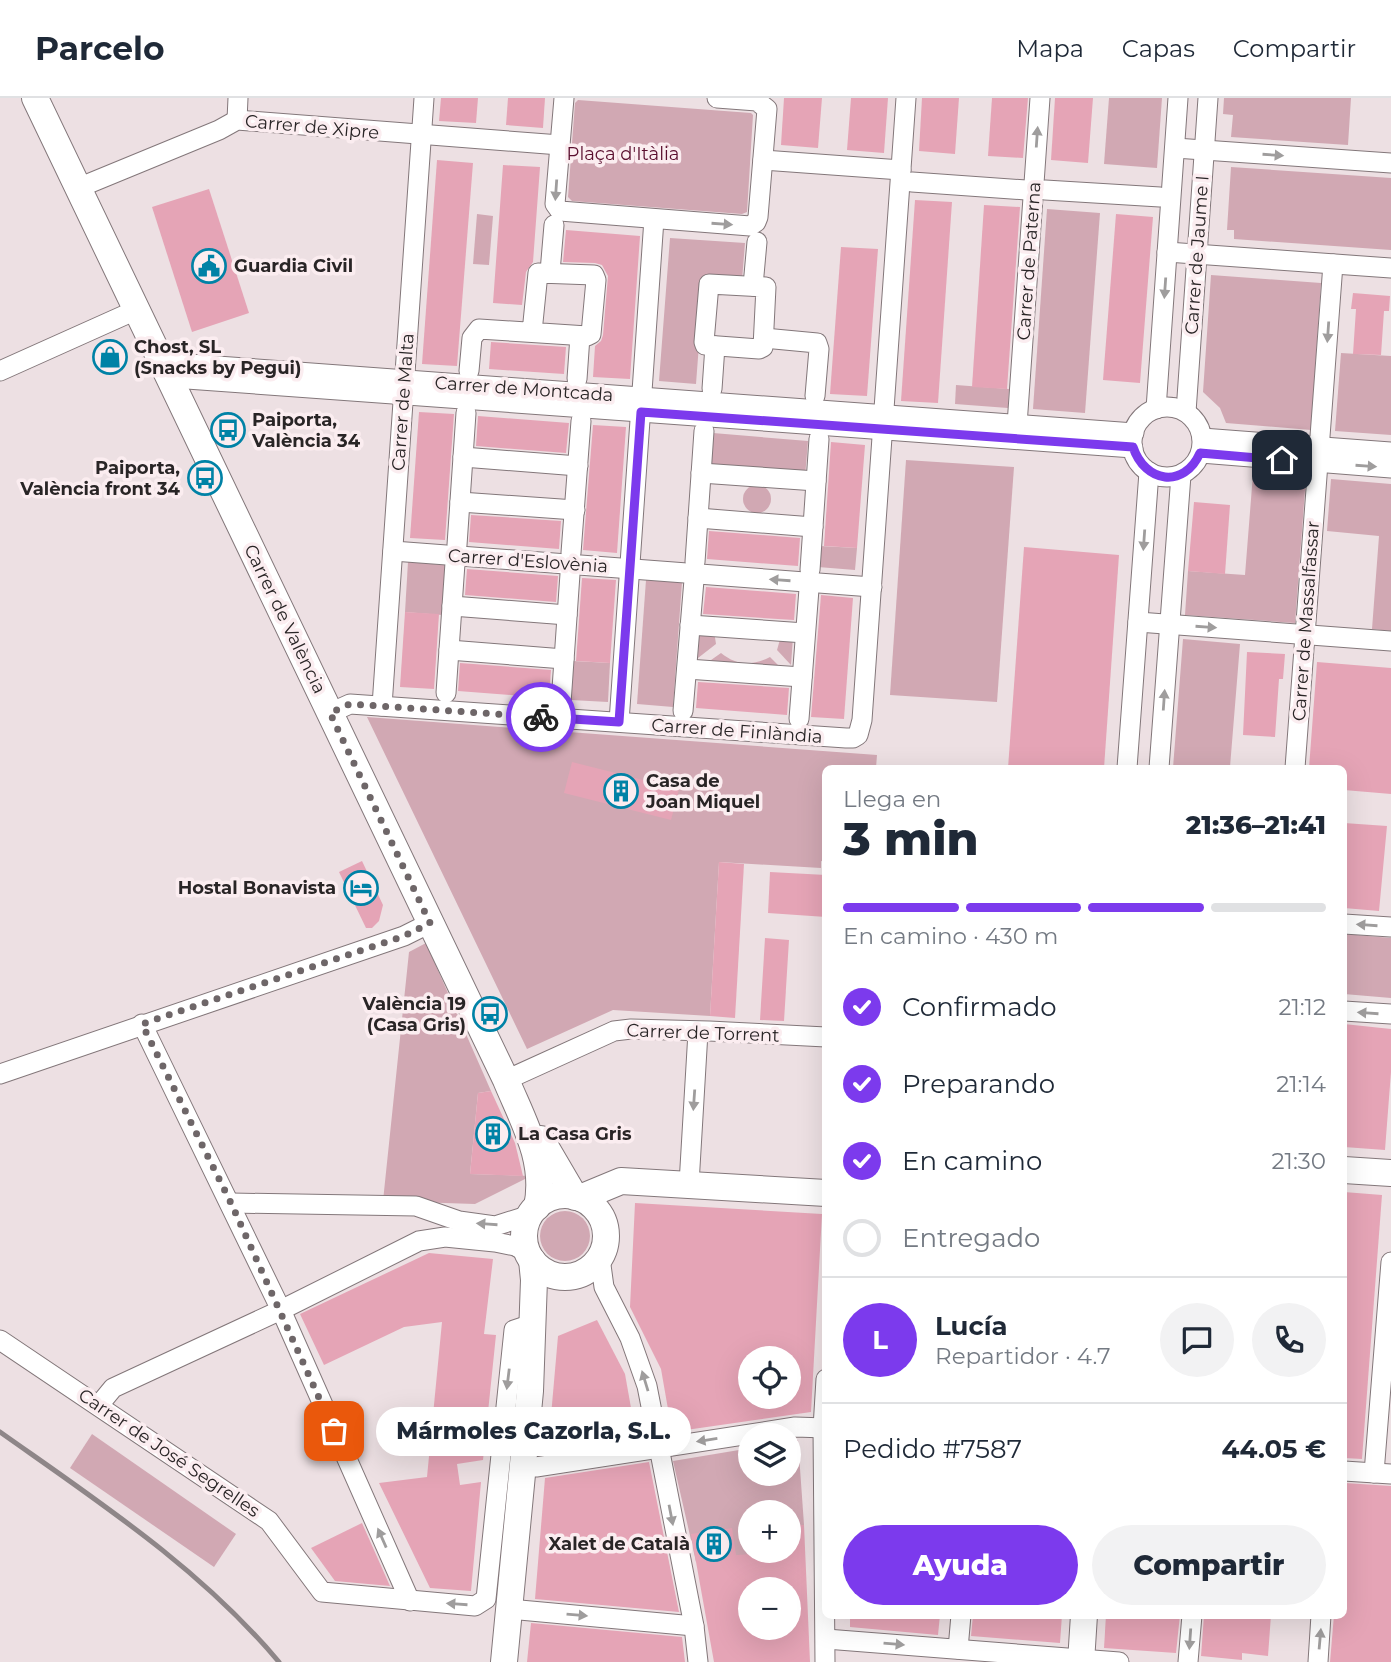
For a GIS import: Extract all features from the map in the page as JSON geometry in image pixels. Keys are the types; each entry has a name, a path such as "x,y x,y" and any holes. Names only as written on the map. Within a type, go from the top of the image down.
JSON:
{"street":[{"name":"Carrer de València","path":"35,98 506,1080 536,1151 540,1192 534,1211"},
{"path":"237,120 238,98"},
{"name":"Carrer de Malta","path":"382,706 424,98"},
{"path":"564,98 555,204 560,211 754,225 758,217 767,112 765,106 757,101 717,98"},
{"path":"872,587 906,176 906,98"},
{"name":"Carrer de Paterna","path":"1017,425 1040,98"},
{"name":"Carrer de Jaume I","path":"1156,409 1178,98"},
{"name":"Carrer de Jaume I","path":"1186,412 1208,98"},
{"name":"Carrer de Xipre","path":"78,188 219,130 237,120 560,145"},
{"path":"1175,148 1391,163"},
{"path":"763,160 1035,190 1160,197"},
{"path":"619,722 654,219"},
{"path":"550,272 554,225"},
{"path":"753,286 757,242"},
{"path":"1167,252 1391,268"},
{"name":"Carrer de Massalfassar","path":"1295,765 1333,264"},
{"path":"469,371 472,338 479,329 589,336 592,331 595,277 591,274 540,271 536,276 532,332"},
{"path":"710,283 768,289 764,338 763,347 759,349 705,345 708,285 710,283"},
{"path":"0,372 136,310"},
{"path":"577,379 580,336"},
{"path":"764,338 817,343 819,349 816,396"},
{"path":"712,388 715,346"},
{"name":"Carrer de Montcada","path":"168,376 187,379 404,387 884,422"},
{"path":"1176,408 1186,412 1199,428 1201,446 1194,465 1181,475 1170,477 1149,472 1141,466 1133,440 1138,423 1156,409 1176,408"},
{"path":"446,693 466,413"},
{"path":"571,553 581,421"},
{"path":"884,422 1017,425 1133,440"},
{"path":"884,422 1133,440"},
{"path":"683,710 704,431"},
{"path":"799,719 819,439"},
{"path":"1201,446 1318,454 1391,452"},
{"path":"1318,454 1391,468"},
{"path":"463,457 578,466"},
{"path":"1127,765 1149,472"},
{"path":"701,473 816,481"},
{"path":"1159,765 1181,475"},
{"path":"460,502 575,510"},
{"path":"698,518 813,527"},
{"name":"Carrer d'Eslovènia","path":"393,551 872,587"},
{"path":"561,703 570,574"},
{"name":"Carrer de Finlàndia","path":"330,713 345,705 382,706 853,738 861,730 872,587"},
{"path":"452,606 567,615"},
{"path":"1138,622 1391,641"},
{"path":"690,625 806,633"},
{"path":"449,650 564,659"},
{"path":"687,669 802,677"},
{"path":"0,1074 404,936 430,923"},
{"path":"1347,924 1391,927"},
{"path":"1347,1011 1391,1014"},
{"path":"142,1024 281,1310 410,1601"},
{"name":"Carrer de Torrent","path":"506,1080 614,1031 631,1029 822,1037"},
{"path":"689,1184 698,1032"},
{"name":"Carrer de València","path":"506,1080 577,1197"},
{"path":"1347,1170 1391,1174"},
{"path":"231,1203 416,1206 458,1221 495,1226 534,1211 555,1197 577,1197 621,1181 822,1193"},
{"path":"604,1223 617,1203 638,1182"},
{"path":"99,1405 113,1388 281,1310 419,1241 445,1237 495,1241 515,1246 530,1256 540,1269 551,1275 567,1277 583,1274 600,1258 605,1246 604,1223 595,1208 577,1197"},
{"path":"504,1662 530,1391 534,1280 524,1234 534,1211"},
{"path":"600,1258 604,1287 630,1338 647,1386 694,1626 698,1662"},
{"path":"1347,1471 1382,1474 1391,1262"},
{"path":"530,1391 551,1305 567,1277"},
{"name":"Carrer de José Segrelles","path":"0,1340 269,1521 322,1592 475,1606 486,1599 514,1330 533,1324"},
{"path":"523,1466 536,1467 795,1427 822,1428"},
{"path":"509,1609 694,1626"},
{"path":"825,1662 826,1619"},
{"path":"960,1659 961,1619"},
{"path":"1081,1660 1084,1619"},
{"path":"1188,1662 1192,1619"},
{"path":"1318,1662 1321,1619"},
{"path":"826,1639 960,1659 1119,1662"}],"green space":[{"path":"1109,98 1162,98 1157,168 1104,164"},
{"path":"1224,98 1351,98 1348,145 1231,137 1233,115 1223,114"},
{"name":"Plaça d'Itàlia","path":"578,100 751,113 747,212 742,214 572,201 568,197 575,103"},
{"path":"1231,167 1391,178 1391,250 1234,239 1234,230 1227,230"},
{"path":"1047,209 1100,213 1085,413 1033,409"},
{"path":"477,214 493,216 489,265 473,264"},
{"path":"670,238 745,243 742,280 704,278 696,384 659,381"},
{"path":"1211,275 1321,283 1311,430 1226,423 1220,408 1203,392"},
{"path":"1341,353 1391,356 1391,435 1335,431"},
{"path":"956,385 1009,389 1008,408 955,404"},
{"path":"713,433 808,441 805,477 710,470"},
{"path":"906,460 1014,467 997,702 890,695"},
{"path":"1253,474 1306,477 1295,623 1185,615 1188,571 1245,575"},
{"path":"1331,479 1391,484 1391,631 1372,629 1379,536 1327,531"},
{"path":"757,485 767,489 771,499 767,509 757,513 747,509 743,499 747,489"},
{"path":"820,546 857,548 855,570 818,567"},
{"path":"408,562 445,565 442,615 405,612"},
{"path":"646,580 682,582 673,707 637,704"},
{"path":"699,630 714,631 716,644 698,658"},
{"path":"781,636 793,637 791,665 777,650"},
{"path":"1183,639 1240,644 1230,765 1173,765"},
{"path":"721,653 745,663 770,657 784,671 704,665"},
{"path":"573,661 610,663 608,702 571,700"},
{"path":"367,717 877,755 876,765 822,765 821,868 719,862 710,1016 613,1010 527,1049"},
{"path":"1347,934 1391,938 1391,998 1347,994"},
{"path":"426,943 491,1091 478,1093 470,1174 531,1176 475,1204 383,1201 409,952"},
{"path":"565,1211 583,1218 590,1236 583,1254 565,1261 547,1254 540,1236 547,1218"},
{"path":"92,1434 236,1534 214,1567 70,1468"},
{"name":"Xalet de Català","path":"738,1450 738,1486 801,1486 801,1482 804,1525 801,1525 801,1500 738,1500 738,1557 696,1562 673,1461"}],"building":[{"path":"441,98 478,98 476,123 439,121"},
{"path":"508,98 545,98 543,128 506,125"},
{"path":"784,98 822,98 818,148 781,145"},
{"path":"851,98 888,98 884,153 847,150"},
{"path":"922,98 959,98 955,154 919,151"},
{"path":"992,98 1028,98 1023,158 988,156"},
{"path":"1055,98 1093,98 1088,163 1051,160"},
{"path":"437,160 473,163 457,366 422,364"},
{"path":"503,165 540,167 533,262 526,272 522,305 493,303"},
{"name":"Guardia Civil","path":"209,189 249,313 192,332 152,207"},
{"path":"915,200 952,202 938,403 901,401"},
{"path":"984,205 1020,207 1007,389 972,387"},
{"path":"1116,214 1153,217 1140,383 1103,380"},
{"path":"566,230 640,236 630,379 593,377 595,346 603,335 608,276 602,265 563,262"},
{"path":"841,247 878,249 867,396 830,394"},
{"path":"1353,293 1390,296 1389,311 1384,311 1381,355 1353,354 1356,309 1351,309"},
{"path":"491,342 566,347 564,374 489,369"},
{"path":"419,412 454,414 445,540 410,538"},
{"path":"478,416 569,423 566,453 476,446"},
{"path":"593,425 626,427 617,553 583,550"},
{"path":"831,442 865,445 857,548 824,546"},
{"path":"1194,502 1230,505 1225,574 1188,571"},
{"path":"471,515 561,521 559,549 469,542"},
{"path":"709,531 800,538 798,566 707,559"},
{"path":"1024,547 1119,555 1104,765 1008,765"},
{"path":"467,569 558,576 556,602 465,595"},
{"path":"582,578 616,580 610,663 576,661"},
{"path":"706,587 796,594 794,620 703,614"},
{"path":"821,595 853,598 844,719 811,717"},
{"path":"405,612 439,614 434,689 400,687"},
{"path":"1247,652 1285,654 1283,679 1279,679 1275,737 1243,735"},
{"path":"1317,662 1391,668 1391,794 1347,790 1347,765 1309,765"},
{"path":"460,663 551,670 549,698 458,691"},
{"path":"698,682 789,688 787,715 696,708"},
{"name":"Casa de Joan Miquel","path":"572,762 679,789 671,820 564,793"},
{"path":"1347,823 1387,826 1379,911 1347,908"},
{"name":"Hostal Bonavista","path":"362,861 383,905 379,921 372,928 366,928 339,872"},
{"path":"719,862 744,864 735,1018 710,1016"},
{"path":"770,872 822,875 822,917 768,913"},
{"path":"765,938 789,940 784,1021 760,1020"},
{"path":"1347,1024 1391,1029 1391,1072 1385,1150 1347,1147"},
{"name":"La Casa Gris","path":"491,1091 515,1143 523,1176 470,1174 478,1093"},
{"path":"1347,1192 1382,1195 1362,1459 1347,1458"},
{"path":"635,1203 822,1214 811,1412 672,1432 661,1369 630,1307"},
{"path":"429,1253 493,1259 484,1334 496,1335 483,1460 457,1464 460,1485 481,1482 471,1591 430,1588 379,1483 427,1477 442,1322 404,1327 324,1365 300,1314"},
{"path":"597,1320 625,1374 636,1436 548,1450 558,1336"},
{"path":"649,1462 679,1612 535,1599 545,1478"},
{"path":"1347,1483 1391,1486 1391,1662 1330,1662 1334,1619 1347,1619"},
{"path":"362,1523 390,1586 335,1581 311,1548"},
{"path":"801,1525 804,1525 810,1662 714,1662 691,1534 732,1528 738,1563 801,1563"},
{"path":"850,1619 940,1619 938,1635 850,1627"},
{"path":"973,1619 1062,1619 1060,1643 971,1636"},
{"path":"1106,1619 1180,1619 1176,1653 1104,1648"},
{"path":"1204,1619 1271,1619 1268,1656 1242,1653 1242,1660 1201,1656"},
{"path":"531,1623 682,1637 685,1662 527,1662"}],"railway":[{"path":"0,1432 111,1511 182,1566 216,1596 279,1662"}],"way so far":[{"path":"334,1431 231,1203 142,1024 404,936 430,923 330,713 350,704 541,717"}],"place":[{"name":"Guardia Civil","path":"209,266"},
{"name":"Chost, SL (Snacks by Pegui)","path":"110,357"},
{"name":"Paiporta, València 34","path":"228,430"},
{"name":"Paiporta, València front 34","path":"205,478"},
{"name":"Casa de Joan Miquel","path":"621,791"},
{"name":"Hostal Bonavista","path":"361,888"},
{"name":"València 19 (Casa Gris)","path":"490,1014"},
{"name":"La Casa Gris","path":"493,1134"},
{"name":"Mármoles Cazorla, S.L.","path":"334,1431"},
{"name":"Xalet de Català","path":"714,1544"}],"route":[{"path":"541,717 619,722 641,412 1133,447 1141,466 1159,477 1181,475 1196,462 1200,453 1282,460"}]}
